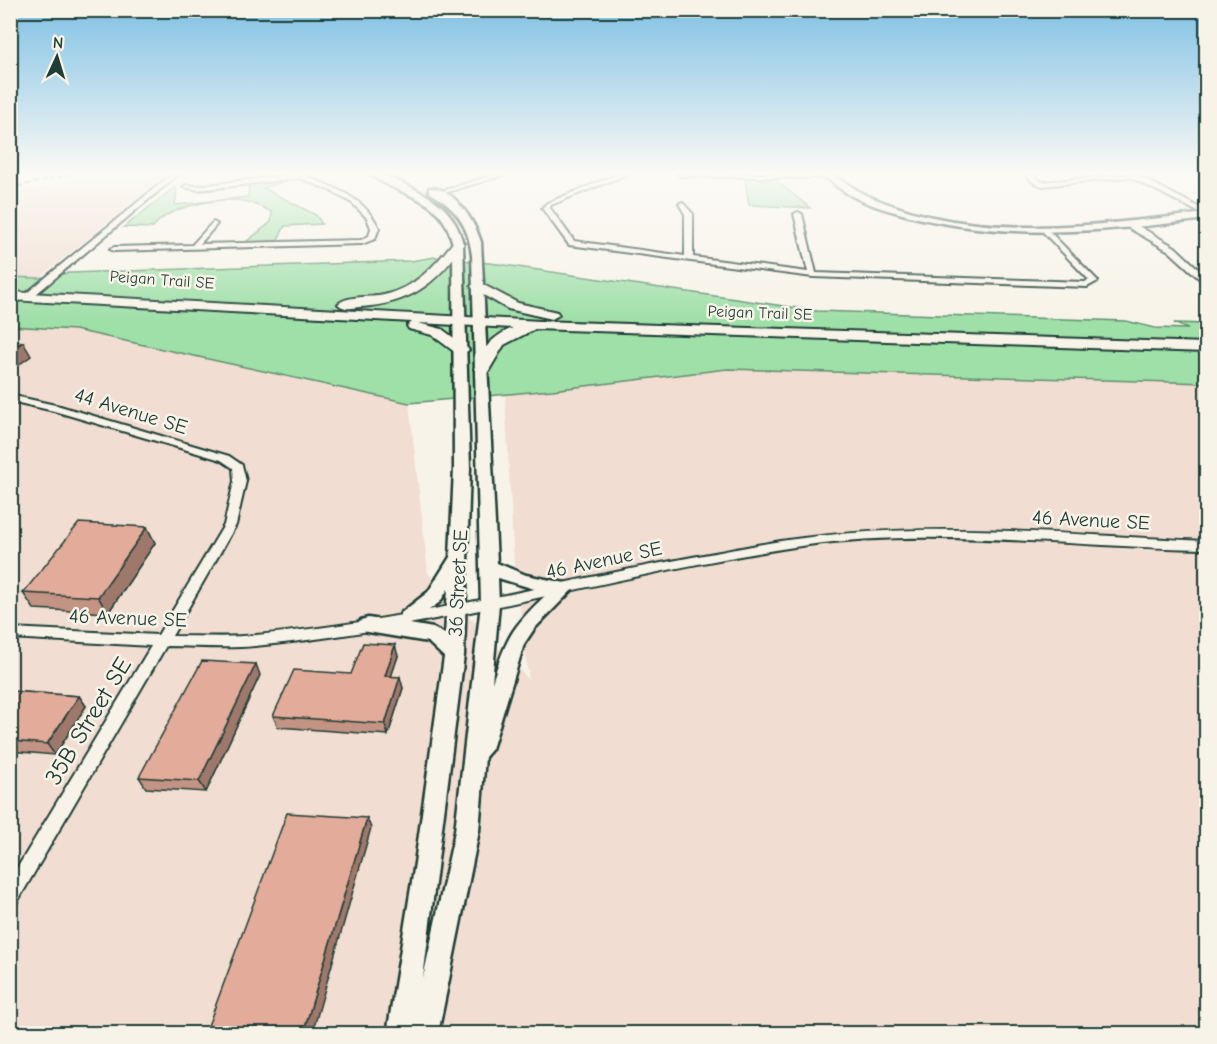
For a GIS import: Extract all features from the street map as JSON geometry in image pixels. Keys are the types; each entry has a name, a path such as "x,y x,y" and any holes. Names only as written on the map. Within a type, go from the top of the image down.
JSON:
{"main road":[{"path":"213,301 328,305 384,300 425,284 440,270 458,244"},
{"path":"477,286 504,303 532,312 668,328"},
{"name":"Peigan Trail SE","path":"10,289 31,294 540,325 1206,348"},
{"name":"Peigan Trail SE","path":"10,296 31,294 213,301 311,312"},
{"path":"355,315 437,332 461,350"},
{"path":"482,369 490,350 501,338 540,325"}],"street":[{"path":"31,294 117,223"},
{"path":"114,249 362,242 372,237 375,228 372,223"},
{"name":"36 Street SE","path":"401,1034 427,863 454,655 462,468 461,321 458,244 455,231 450,223"},
{"name":"36 Street SE","path":"424,1034 466,831 490,604 477,286 478,253 472,228 468,223"},
{"path":"557,223 572,243 813,275 924,280 925,274 933,271 961,281 1087,285 1094,281 1047,231"},
{"path":"689,223 689,258"},
{"path":"800,223 813,275"},
{"path":"953,223 969,226 1047,231 1147,223"},
{"path":"194,248 213,224"},
{"path":"1130,225 1172,249 1206,280"},
{"name":"44 Avenue SE","path":"10,398 56,408 225,458 238,467"},
{"name":"35B Street SE","path":"10,898 230,525 240,481 238,467"},
{"name":"46 Avenue SE","path":"10,633 162,641 253,641 368,625 490,604 802,542 867,536 932,533 1206,545"},
{"path":"408,618 434,597 459,556"},
{"path":"490,567 510,578 564,589"},
{"path":"473,769 486,738 515,642 527,624 564,589"},
{"path":"368,625 433,635 442,641 454,655"}],"shaded area":[{"path":"10,223 107,223 39,278 11,277"},
{"path":"10,326 74,330 409,403 428,573 529,680 514,565 505,394 727,369 1206,383 1206,1033 11,1033"}],"green space":[{"path":"129,223 158,223 153,228 124,227"},
{"path":"270,223 322,224 285,226 277,241 246,242"},
{"path":"435,257 498,264 817,311 1126,321 1155,328 1188,329 1174,323 1206,324 1206,383 727,369 552,390 409,403 75,330 11,326 10,277 39,278 69,273 411,261"}],"building":[{"path":"10,340 23,342 10,350"},
{"path":"79,523 147,527 98,597 23,593"},
{"path":"363,643 395,645 385,676 400,677 385,724 273,716 294,670 351,674"},
{"path":"202,661 256,664 199,781 139,777"},
{"path":"10,691 79,696 47,744 10,741"},
{"path":"287,813 367,818 303,1034 205,1034"}]}
